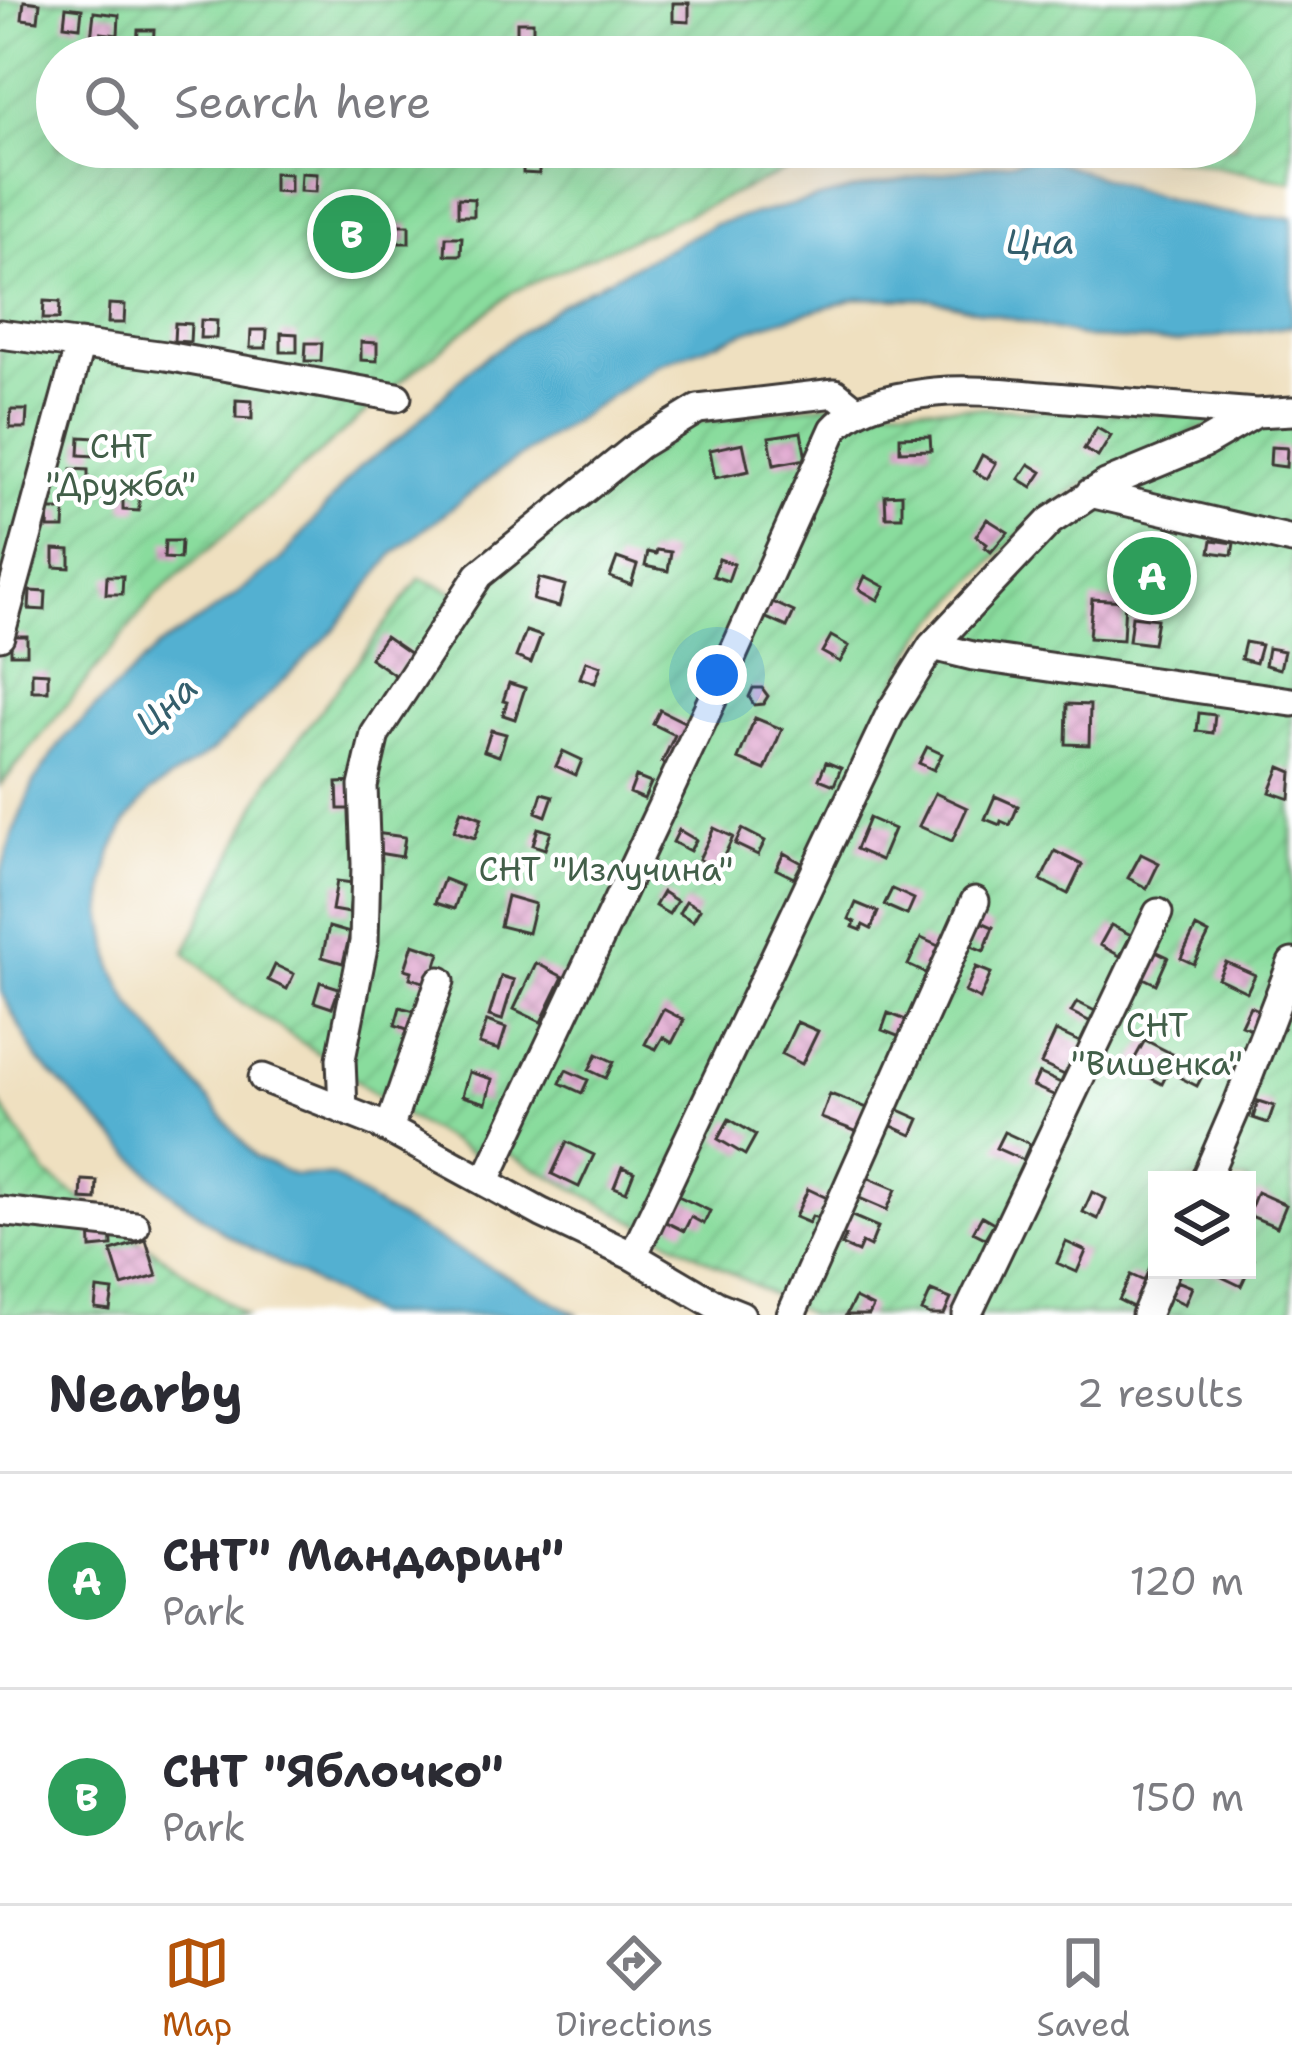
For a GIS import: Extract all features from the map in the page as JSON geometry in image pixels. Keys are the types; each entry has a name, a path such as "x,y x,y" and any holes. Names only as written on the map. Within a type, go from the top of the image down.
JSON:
{"street":[{"path":"0,334 166,356 397,398"},
{"path":"0,636 80,344"},
{"path":"485,1182 834,429 844,417 856,410 938,392 1256,413 1292,411"},
{"path":"343,1109 341,1059 364,942 364,786 375,734 479,575 639,445 698,409 835,393 856,410"},
{"path":"633,1256 853,786 932,646 1050,520 1090,493 1203,444 1256,413"},
{"path":"1090,493 1292,540"},
{"path":"932,646 1292,703"},
{"path":"790,1315 975,901"},
{"path":"967,1315 1158,913"},
{"path":"1209,1171 1292,963"},
{"path":"389,1129 440,981"},
{"path":"263,1078 389,1129 741,1315"},
{"path":"0,1211 135,1226"},
{"path":"1146,1315 1162,1279"}],"green space":[{"name":"СНТ \"Дружба\"","path":"0,0 1292,0 1292,182 1223,168 1256,168 1256,36 36,36 36,168 792,168 512,292 405,378 155,596 0,786"},
{"name":"СНТ \"Излучина\"","path":"834,403 1226,417 1098,476 1043,509 922,635 872,726 1089,498 1264,424 1292,424 1292,1315 810,1315 494,1146 478,1157 401,1113 238,1000 185,952 271,776 420,578 475,601 502,571 497,563 692,423"},
{"path":"0,1103 46,1174 245,1315 0,1315"}],"water":[{"name":"Цна","path":"974,168 1073,168 1198,207 1292,217 1292,326 1180,342 1089,338 931,299 858,298 763,325 657,365 500,470 394,553 334,630 212,751 150,792 126,822 112,851 106,879 103,913 113,968 130,1003 255,1157 295,1175 333,1176 385,1211 579,1315 373,1315 224,1233 167,1190 38,1060 2,994 0,936 2,869 35,780 65,737 158,647 281,560 359,467 404,435 473,366 561,304 715,224 875,184"}],"building":[{"path":"24,1 40,3 38,21 22,19"},
{"path":"673,3 689,3 689,22 673,21"},
{"path":"66,7 82,9 80,27 64,25"},
{"path":"94,12 119,15 118,35 91,36"},
{"path":"517,22 533,22 533,36 517,36"},
{"path":"138,30 154,30 154,36 138,36"},
{"path":"274,173 290,174 290,192 274,191"},
{"path":"301,173 317,174 316,192 300,191"},
{"path":"458,198 474,199 474,216 458,216"},
{"path":"393,225 409,225 409,243 393,243"},
{"path":"446,237 462,237 461,255 445,255"},
{"path":"44,301 60,302 59,319 43,319"},
{"path":"109,304 125,305 124,323 108,323"},
{"path":"201,320 217,321 216,338 200,338"},
{"path":"175,323 191,324 190,342 174,341"},
{"path":"251,330 267,330 266,348 250,348"},
{"path":"281,333 297,334 297,352 281,352"},
{"path":"361,342 377,343 377,361 361,360"},
{"path":"306,343 322,343 321,361 305,361"},
{"path":"236,400 252,401 252,419 236,418"},
{"path":"11,410 27,410 26,428 10,428"},
{"path":"1097,428 1111,436 1098,457 1084,449"},
{"path":"801,432 806,459 774,465 769,437"},
{"path":"930,436 931,450 900,451 900,437"},
{"path":"80,437 96,438 95,456 79,455"},
{"path":"743,443 749,471 715,478 710,450"},
{"path":"1271,447 1287,448 1286,467 1270,465"},
{"path":"982,455 996,463 987,479 974,471"},
{"path":"1029,464 1042,472 1032,487 1019,479"},
{"path":"72,469 88,470 88,488 72,487"},
{"path":"123,492 139,493 139,511 123,510"},
{"path":"902,494 902,517 886,517 885,495"},
{"path":"49,510 65,510 64,528 48,528"},
{"path":"987,519 1008,532 991,552 976,536"},
{"path":"1212,540 1234,543 1232,555 1210,552"},
{"path":"165,541 181,541 180,559 164,558"},
{"path":"54,549 70,550 70,568 54,567"},
{"path":"657,550 671,552 668,571 645,566 648,552 656,554"},
{"path":"617,558 637,565 631,585 610,577"},
{"path":"719,559 734,564 728,581 713,576"},
{"path":"107,576 123,576 122,594 106,594"},
{"path":"865,576 885,587 878,600 859,589"},
{"path":"539,578 565,585 559,607 533,600"},
{"path":"30,591 46,592 45,610 29,609"},
{"path":"764,598 794,612 787,627 757,614"},
{"path":"1092,599 1125,601 1123,640 1089,638"},
{"path":"1132,616 1157,619 1153,644 1129,641"},
{"path":"526,631 541,636 531,663 516,657"},
{"path":"11,636 27,636 27,654 11,654"},
{"path":"385,636 411,654 396,676 370,658"},
{"path":"831,636 849,646 840,662 822,652"},
{"path":"1245,642 1261,645 1256,663 1241,659"},
{"path":"1268,648 1284,651 1280,669 1265,665"},
{"path":"586,661 601,666 595,683 580,678"},
{"path":"32,672 48,673 48,691 32,691"},
{"path":"509,683 525,688 515,719 503,715"},
{"path":"753,688 762,688 768,696 763,704 754,705 749,697"},
{"path":"1067,704 1090,705 1089,745 1066,744"},
{"path":"660,710 694,727 674,768 662,762 675,735 653,724"},
{"path":"1199,713 1215,715 1213,733 1197,731"},
{"path":"755,718 782,729 765,770 738,759"},
{"path":"491,730 506,734 499,756 484,751"},
{"path":"927,747 942,754 934,770 919,763"},
{"path":"563,751 582,760 576,775 556,766"},
{"path":"826,762 841,768 834,785 819,779"},
{"path":"1280,767 1292,772 1290,799 1270,792"},
{"path":"636,777 651,783 644,799 630,793"},
{"path":"355,782 356,809 338,809 337,783"},
{"path":"542,793 553,796 546,816 536,812"},
{"path":"935,793 967,808 952,841 919,826"},
{"path":"995,796 1018,806 1010,825 985,819"},
{"path":"461,810 482,818 475,838 454,831"},
{"path":"869,818 894,829 881,860 856,849"},
{"path":"538,828 551,832 545,849 533,845"},
{"path":"714,828 733,837 713,879 699,872 704,862 699,859"},
{"path":"742,829 765,841 758,855 735,844"},
{"path":"679,830 696,840 690,851 673,842"},
{"path":"375,833 405,837 402,857 372,852"},
{"path":"1055,851 1082,865 1068,894 1041,880"},
{"path":"784,853 802,863 794,878 776,869"},
{"path":"1141,854 1159,863 1147,888 1128,878"},
{"path":"444,879 462,886 454,909 435,903"},
{"path":"337,881 353,883 349,913 332,910"},
{"path":"892,889 914,899 907,915 884,905"},
{"path":"663,892 677,901 669,914 655,906"},
{"path":"507,896 535,904 528,933 500,926"},
{"path":"686,901 700,909 693,921 679,913"},
{"path":"856,903 878,912 871,929 853,927 855,922 849,919"},
{"path":"979,921 993,927 984,951 969,945"},
{"path":"1111,925 1131,935 1120,956 1100,945"},
{"path":"329,927 350,933 343,963 322,957"},
{"path":"1196,927 1209,934 1194,964 1181,958"},
{"path":"921,938 945,949 932,976 908,965"},
{"path":"413,944 440,953 430,984 410,978 412,971 405,969"},
{"path":"1147,947 1168,957 1156,984 1135,974"},
{"path":"1226,962 1255,975 1247,992 1218,978"},
{"path":"536,963 563,977 541,1022 514,1009"},
{"path":"275,965 294,974 287,989 268,980"},
{"path":"976,967 991,973 980,999 965,992"},
{"path":"501,976 514,980 502,1020 489,1016"},
{"path":"320,982 339,988 332,1008 314,1002"},
{"path":"1077,1002 1097,1012 1091,1022 1071,1012"},
{"path":"1250,1006 1265,1013 1256,1031 1241,1025"},
{"path":"400,1007 418,1012 413,1031 395,1025"},
{"path":"663,1009 684,1020 672,1043 663,1037 656,1049 645,1044"},
{"path":"888,1013 911,1022 905,1039 882,1030"},
{"path":"487,1021 506,1028 499,1050 479,1044"},
{"path":"797,1022 818,1031 802,1064 782,1054"},
{"path":"1056,1031 1084,1044 1069,1077 1041,1064"},
{"path":"1145,1040 1176,1056 1162,1084 1130,1067"},
{"path":"597,1054 614,1062 606,1078 589,1070"},
{"path":"1180,1058 1205,1071 1197,1086 1171,1073"},
{"path":"566,1070 588,1080 582,1093 560,1083"},
{"path":"469,1072 492,1079 486,1103 462,1096"},
{"path":"1039,1073 1063,1084 1058,1097 1033,1086"},
{"path":"830,1094 873,1110 863,1134 821,1118"},
{"path":"1258,1101 1274,1106 1268,1123 1253,1118"},
{"path":"890,1106 919,1119 912,1135 883,1122"},
{"path":"729,1119 756,1135 745,1155 718,1139"},
{"path":"1004,1132 1030,1144 1023,1160 996,1148"},
{"path":"567,1142 594,1155 579,1187 552,1174"},
{"path":"622,1167 634,1172 626,1192 614,1187"},
{"path":"867,1177 896,1189 887,1210 859,1198"},
{"path":"82,1180 97,1181 96,1200 81,1199"},
{"path":"808,1189 827,1198 818,1218 812,1216 809,1223 795,1217"},
{"path":"1092,1192 1106,1199 1098,1219 1083,1212"},
{"path":"676,1195 710,1211 704,1224 691,1217 684,1231 664,1221"},
{"path":"1256,1195 1286,1205 1277,1227 1256,1218"},
{"path":"845,1213 878,1227 870,1247 862,1243 858,1252 842,1245 846,1236 837,1232"},
{"path":"982,1216 994,1223 985,1238 973,1232"},
{"path":"111,1224 112,1246 91,1248 90,1225"},
{"path":"146,1240 157,1276 122,1286 111,1251"},
{"path":"1066,1242 1086,1251 1077,1272 1057,1263"},
{"path":"1131,1275 1153,1285 1141,1311 1119,1300"},
{"path":"1177,1281 1192,1287 1185,1304 1170,1297"},
{"path":"97,1289 113,1291 110,1310 95,1308"},
{"path":"931,1291 951,1299 944,1315 922,1311"},
{"path":"855,1298 873,1307 869,1315 846,1315"}],"place":[{"name":"СНТ \"Яблочко\"","path":"352,234"},
{"name":"СНТ\" Мандарин\"","path":"1152,576"}],"park label":[{"name":"СНТ \"Вишенка\"","path":"1157,1044"}]}
